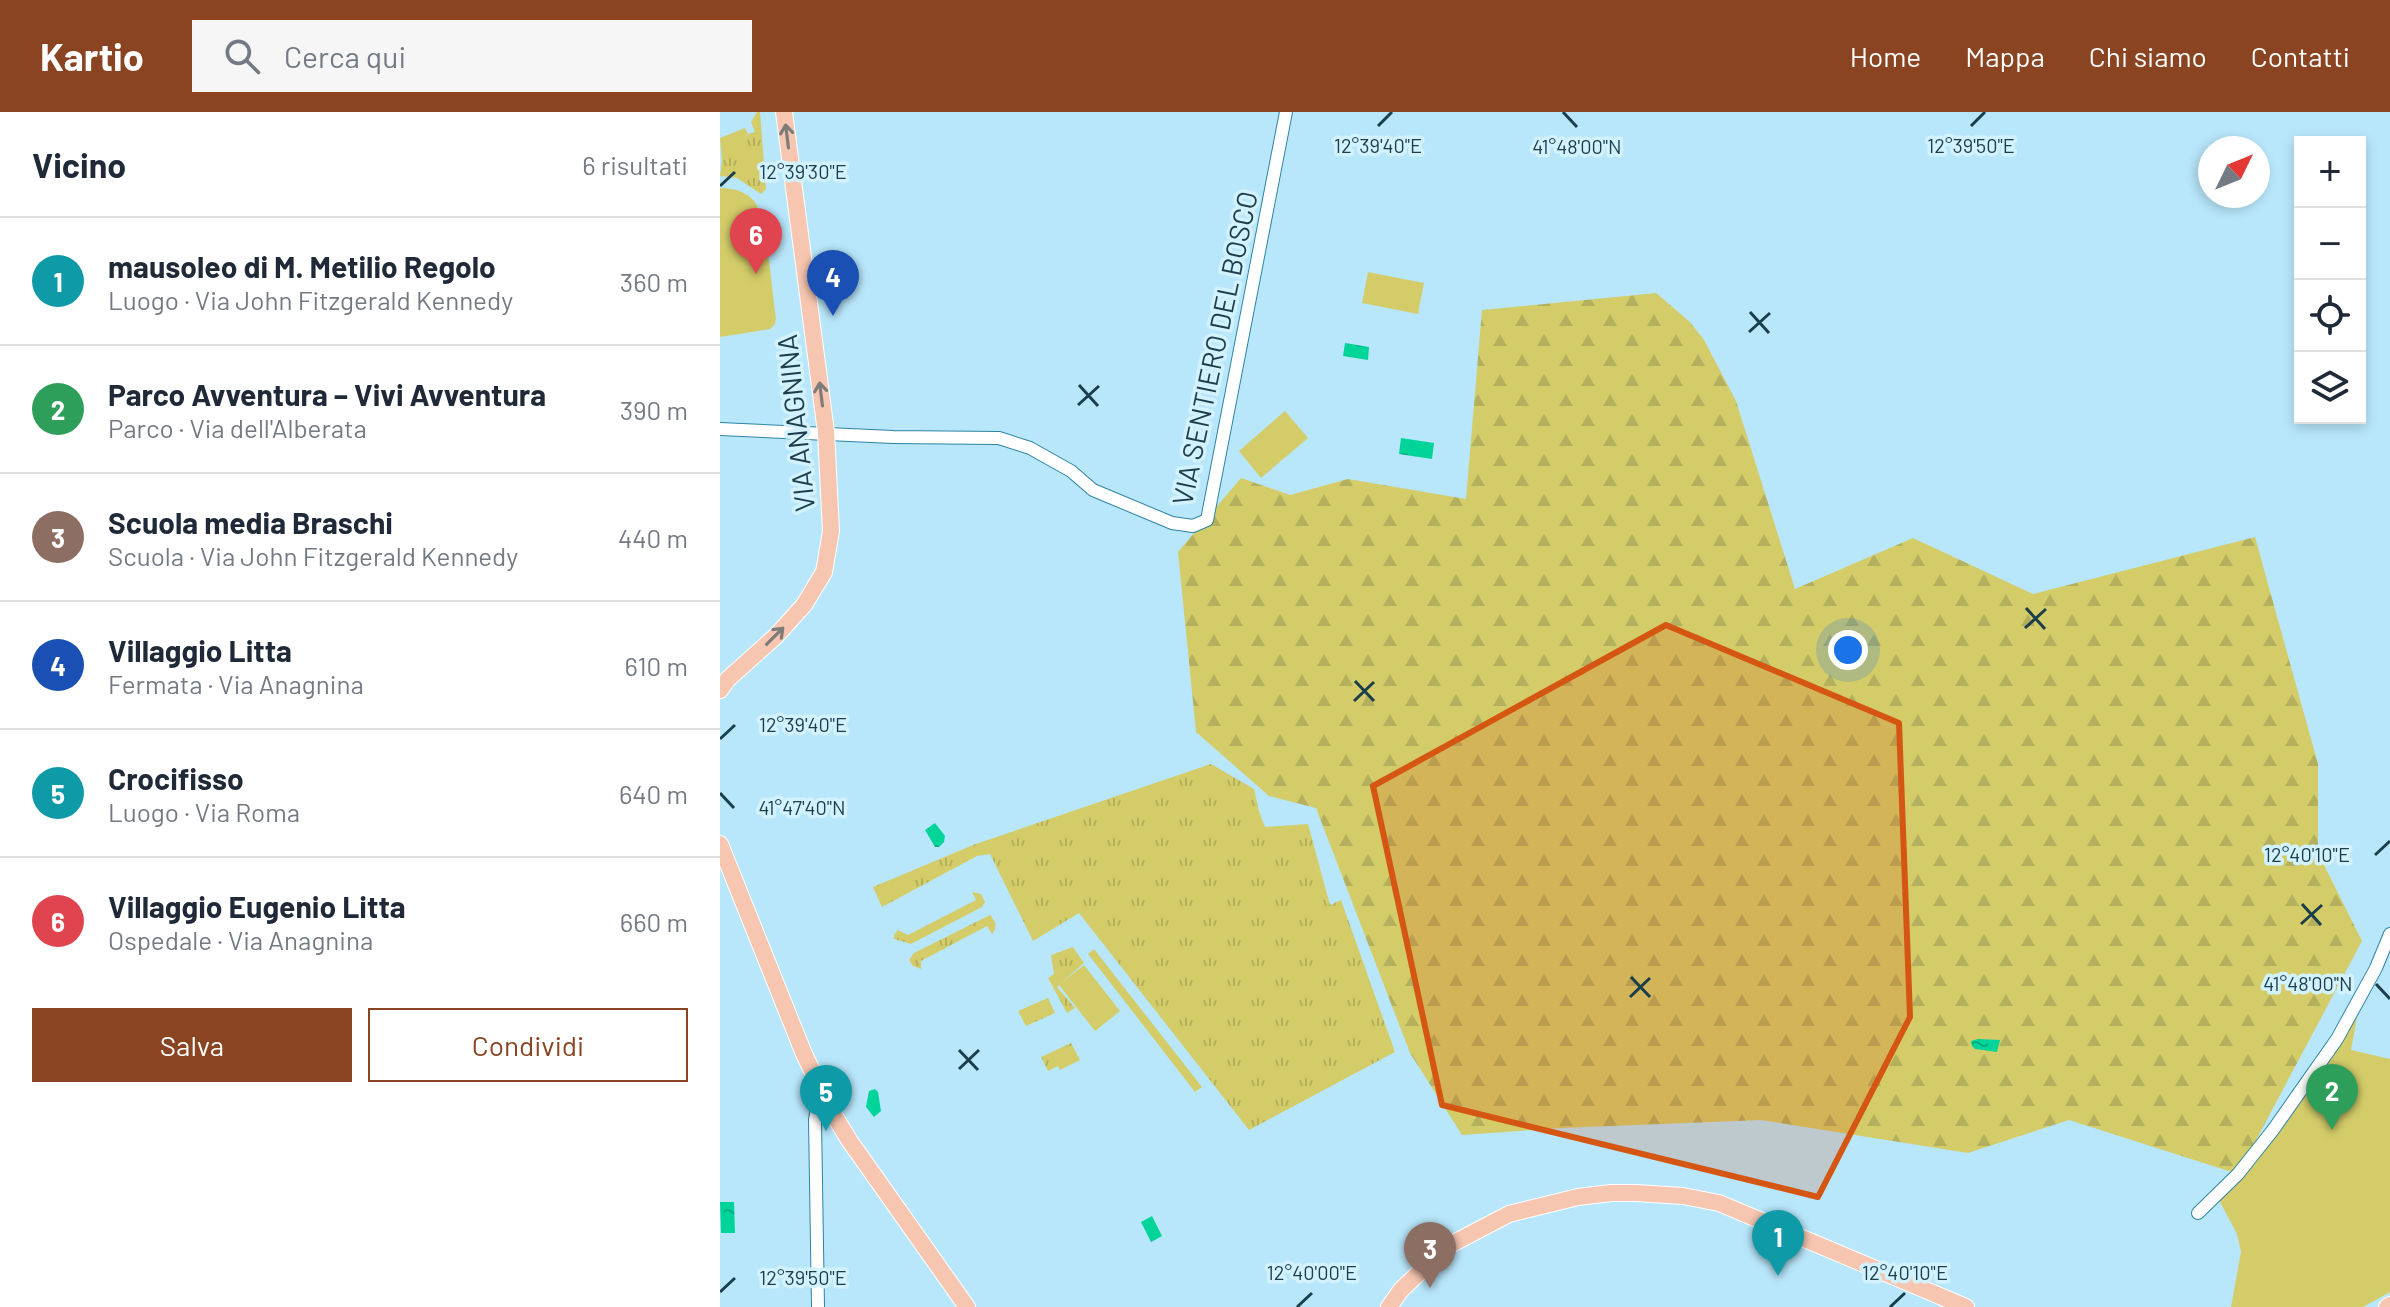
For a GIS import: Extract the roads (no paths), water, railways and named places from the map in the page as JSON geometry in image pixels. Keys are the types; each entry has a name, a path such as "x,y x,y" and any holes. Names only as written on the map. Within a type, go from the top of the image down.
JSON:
{"main road":[{"name":"VIA ANAGNINA","path":"720,690 804,605 824,572 831,531 826,432 784,112"},
{"path":"720,844 820,1090 849,1140 967,1307"},
{"path":"1389,1307 1401,1290 1446,1247 1509,1214 1578,1197 1636,1193 1683,1196 1719,1203 1966,1307"}],"street":[{"name":"VIA SENTIERO DEL BOSCO","path":"720,429 893,437 999,438 1030,448 1063,465 1093,490 1172,523 1193,526 1207,520 1286,112"},
{"path":"2198,1213 2238,1174 2337,1039 2376,968 2390,934"},
{"path":"818,1307 815,1120 820,1090"}],"water":[{"path":"1345,343 1369,347 1368,360 1343,356"},
{"path":"1401,438 1434,443 1432,459 1399,454"},
{"path":"935,823 945,836 939,847 935,847 925,830"},
{"path":"2000,1040 1997,1052 1975,1049 1971,1041"},
{"path":"875,1089 881,1111 874,1117 866,1107 869,1091"},
{"path":"720,1202 734,1202 735,1233 721,1233"},
{"path":"1152,1216 1162,1236 1151,1242 1141,1222"}],"place":[{"name":"Villaggio Eugenio Litta","path":"756,274"},
{"name":"Villaggio Litta","path":"833,316"},
{"name":"Parco Avventura – Vivi Avventura","path":"2332,1130"},
{"name":"Crocifisso","path":"826,1131"},
{"name":"mausoleo di M. Metilio Regolo","path":"1778,1276"},
{"name":"Scuola media Braschi","path":"1430,1288"}]}
